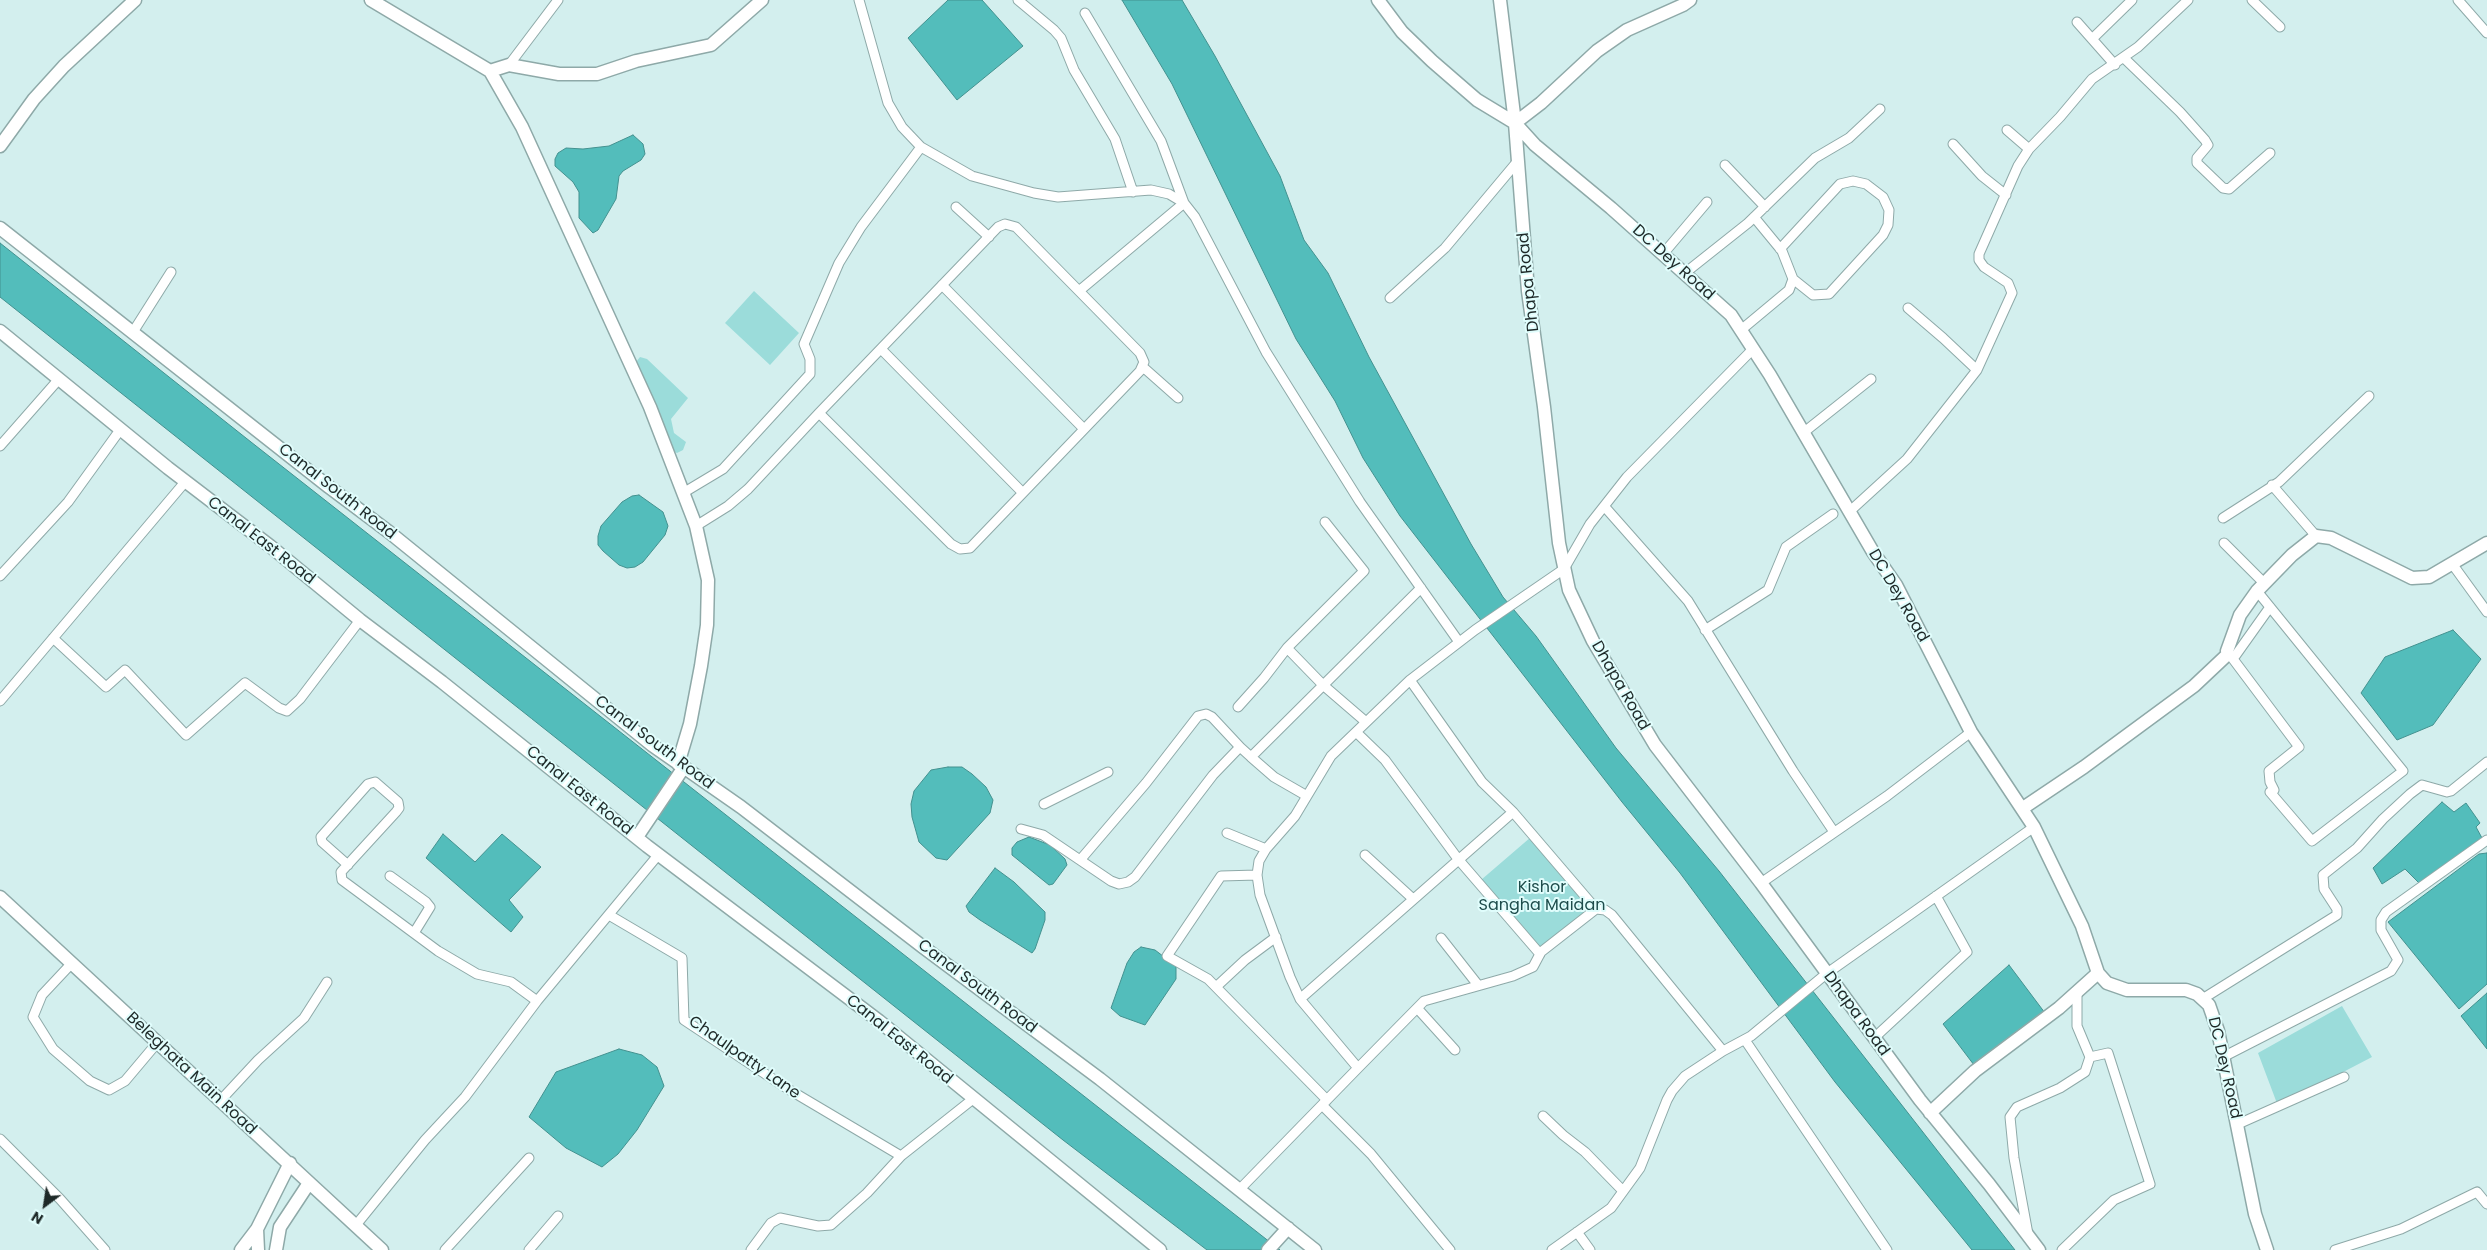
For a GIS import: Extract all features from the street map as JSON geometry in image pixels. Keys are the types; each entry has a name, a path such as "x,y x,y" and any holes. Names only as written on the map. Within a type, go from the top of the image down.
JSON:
{"street":[{"path":"0,146 34,99 64,66 135,0"},
{"path":"370,0 490,71 522,127 650,407 696,526 708,580 707,625 690,724 680,768 637,837"},
{"path":"509,65 558,0"},
{"path":"490,71 509,65 559,74 597,74 636,61 711,44 762,0"},
{"path":"859,0 888,103 902,127 921,147 972,176 1034,193 1058,197 1151,190 1169,194 1184,203"},
{"path":"1018,0 1061,38 1074,70 1115,139 1133,192"},
{"name":"DC Dey Road","path":"1378,0 1402,32 1432,61 1477,100 1515,123 1534,145 1685,273 1731,316 1741,330 1849,512 1896,585 1971,732 2034,826 2082,926 2098,973 2107,983 2127,990 2178,988 2197,994 2204,998 2209,1005 2218,1030 2255,1214 2268,1250"},
{"name":"Dhapa Road","path":"1500,0 1515,123 1528,291 1544,407 1558,543 1569,590 1593,641 1655,745 1761,883 1826,974 1930,1113 2039,1250"},
{"path":"1515,123 1541,103 1597,51 1627,30 1683,5 1690,0"},
{"path":"2092,39 2132,0"},
{"path":"1849,512 1907,459 1977,370 2012,293 2008,283 1984,267 1979,260 1979,254 2018,166 2029,149 2060,117 2092,79 2124,58 2188,0"},
{"path":"2252,0 2280,27"},
{"path":"2458,0 2487,33"},
{"path":"1085,13 1161,141 1184,203 1194,217 1271,360 1360,502 1459,642"},
{"path":"2077,22 2115,65"},
{"path":"2124,58 2180,112 2205,140 2208,145 2197,158 2197,163 2223,188 2229,189 2270,153"},
{"path":"1685,273 1754,217 1815,158 1849,138 1880,109"},
{"path":"2007,130 2029,149"},
{"path":"1953,144 1976,170 2006,195"},
{"path":"683,493 723,469 810,374 810,359 804,344 807,333 839,263 861,227 921,147"},
{"path":"1390,298 1444,248 1517,162"},
{"path":"1725,165 1765,206"},
{"path":"1754,217 1780,249 1793,279 1813,295 1829,294 1883,235 1888,225 1889,210 1882,197 1866,184 1853,181 1840,184 1780,249"},
{"path":"1664,254 1707,202"},
{"path":"1079,291 1184,203"},
{"path":"956,207 989,237"},
{"path":"696,526 728,506 748,488 819,413 880,349 998,227 1005,224 1016,227 1140,353 1144,362 1143,367 970,548 960,550 950,544 819,413"},
{"name":"Canal South Road","path":"0,228 329,487 397,538 680,768 741,807 923,947 1100,1079 1314,1250"},
{"path":"134,332 171,272"},
{"path":"1741,330 1789,290 1793,279"},
{"path":"942,285 1084,428"},
{"path":"1908,308 1977,370"},
{"name":"Canal East Road","path":"0,331 120,430 270,546 360,620 659,854 879,1021 973,1100 1160,1250"},
{"path":"880,349 1022,492"},
{"path":"1358,1068 1300,999 1260,895 1257,875 1259,861 1266,849 1295,816 1331,756 1410,680 1475,630 1564,569 1590,524 1627,477 1753,349"},
{"path":"1143,367 1178,398"},
{"path":"0,446 59,379"},
{"path":"1803,433 1871,379"},
{"path":"2223,518 2279,482 2369,396"},
{"path":"0,576 68,502 120,430"},
{"path":"0,701 53,638 59,634 185,482"},
{"path":"2272,485 2316,536 2331,538 2412,578 2429,577 2453,565 2487,543"},
{"path":"1604,506 1688,600 1705,630 1834,832"},
{"path":"1705,630 1768,590 1786,547 1833,514"},
{"path":"1238,707 1287,648 1364,572 1325,522"},
{"path":"2230,655 2240,615 2260,587 2316,536"},
{"path":"2224,543 2260,587 2270,607 2403,771 2312,841 2270,792 2274,790 2270,782 2269,771 2299,746 2230,655"},
{"path":"2453,565 2487,612"},
{"path":"1250,757 1421,588"},
{"path":"2023,808 2084,767 2194,686 2228,654 2230,655 2270,607"},
{"path":"53,638 106,688 126,670 186,735 245,683 284,711 288,711 300,699 360,620"},
{"path":"1287,648 1323,685 1366,722"},
{"path":"1410,680 1482,782 1513,812 1596,909 1605,910 1612,915 1723,1051"},
{"path":"1081,859 1146,783 1198,716 1206,714 1212,718 1250,757 1274,777 1307,796"},
{"path":"1356,732 1386,760 1458,859 1540,954"},
{"path":"1761,883 1887,796 1971,732"},
{"path":"1021,828 1043,835 1111,881 1119,884 1128,882 1134,877 1213,775 1240,747"},
{"path":"2204,998 2337,915 2337,909 2324,889 2323,875 2357,848 2383,819 2410,794 2422,785 2447,792 2450,791 2487,762"},
{"path":"1044,804 1108,772"},
{"path":"348,864 322,842 321,837 368,784 375,782 398,802 399,808 348,864 342,872 342,880 414,933 468,969 511,982 537,1001"},
{"path":"1300,999 1412,898 1513,812"},
{"path":"1552,1250 1610,1208 1623,1191 1640,1168 1672,1091 1685,1076 1723,1051 1748,1038 1826,974 2034,826"},
{"path":"1227,833 1266,849"},
{"path":"2223,1057 2391,971 2398,960 2381,930 2382,917 2486,840"},
{"path":"356,1225 425,1140 465,1097 537,1001 659,854"},
{"path":"1365,855 1412,898"},
{"path":"1257,875 1221,876 1167,956 1208,979 1216,987 1324,1102 1394,1181 1450,1250"},
{"path":"390,876 426,902 430,907 414,933"},
{"path":"1874,1038 1967,952 1936,896"},
{"name":"Beleghata Main Road","path":"0,897 219,1102 290,1163 382,1250"},
{"path":"1239,1190 1424,1001 1533,967 1540,954 1596,909"},
{"name":"Chaulpatty Lane","path":"609,915 682,958 684,1020 788,1090 901,1156"},
{"path":"1216,987 1245,960 1276,937"},
{"path":"1441,938 1478,985"},
{"path":"72,963 42,995 33,1017 53,1049 90,1081 109,1090 125,1081 157,1043"},
{"path":"1930,1113 1975,1071 2059,1008 2098,973"},
{"path":"219,1102 264,1054 304,1018 327,982"},
{"path":"2028,1235 2014,1158 2010,1117 2017,1107 2060,1088 2085,1072 2090,1057 2077,1026 2077,992"},
{"path":"1417,1008 1455,1050"},
{"path":"1748,1038 1887,1250"},
{"path":"2062,1250 2114,1200 2150,1184 2108,1053 2090,1057"},
{"path":"2236,1125 2344,1077"},
{"path":"750,1250 771,1223 780,1218 818,1226 831,1225 867,1193 901,1156 973,1100"},
{"path":"1543,1116 1562,1135 1585,1152 1623,1191"},
{"path":"0,1139 60,1199 105,1250"},
{"path":"445,1250 529,1158"},
{"path":"241,1250 257,1229 290,1163"},
{"path":"257,1229 274,1246 286,1217 309,1183"},
{"path":"2334,1250 2401,1229 2477,1192 2487,1204"},
{"path":"529,1250 558,1216"},
{"path":"1268,1250 1288,1228"},
{"path":"257,1229 258,1250"},
{"path":"1577,1232 1590,1250"}],"green space":[{"path":"754,291 799,333 770,365 725,323"},
{"path":"640,357 647,359 688,398 671,419 674,433 686,442 683,450 677,453 671,450 636,362"},
{"name":"Kishor Sangha Maidan","path":"1531,837 1595,908 1540,950 1481,880"},
{"path":"2342,1006 2372,1057 2278,1106 2258,1053"}],"shaded area":[{"path":"948,0 982,0 1023,46 957,100 908,38"},
{"path":"1122,0 1182,0 1215,56 1280,176 1304,240 1328,273 1369,357 1471,544 1503,597 1536,636 1616,748 1719,871 2015,1250 1972,1250 1835,1082 1680,873 1622,802 1400,516 1363,458 1335,401 1296,339 1172,84"},
{"path":"633,135 643,144 645,154 641,160 623,171 619,176 616,199 598,230 593,233 579,218 579,192 573,182 555,166 555,159 558,153 566,148 583,149 609,146"},
{"path":"0,243 1280,1250 1207,1250 1063,1140 0,297"},
{"path":"639,495 663,512 668,526 665,535 643,562 635,567 627,568 619,565 603,551 598,545 598,536 601,526 622,502 632,496"},
{"path":"2453,630 2481,659 2433,725 2397,740 2361,693 2385,657"},
{"path":"962,767 972,774 986,787 993,800 990,813 947,860 936,858 919,842 912,817 911,804 914,791 931,770"},
{"path":"2442,802 2454,812 2466,803 2480,823 2476,827 2482,838 2421,885 2405,869 2382,884 2373,868"},
{"path":"443,834 475,862 502,834 541,867 509,900 523,917 511,932 426,858"},
{"path":"1029,837 1050,845 1065,859 1067,865 1053,884 1049,885 1012,855 1012,848 1017,842"},
{"path":"2487,853 2487,984 2459,1009 2388,922 2479,854"},
{"path":"995,868 1014,882 1045,912 1045,920 1032,953 980,920 969,912 966,906"},
{"path":"1141,947 1155,950 1176,966 1176,979 1145,1025 1120,1016 1111,1008 1127,963 1134,952"},
{"path":"2009,965 2045,1013 1974,1065 1943,1024"},
{"path":"2487,993 2487,1049 2461,1016"},
{"path":"619,1049 642,1055 657,1067 664,1086 637,1130 618,1154 602,1167 566,1148 529,1117 556,1072"}]}
